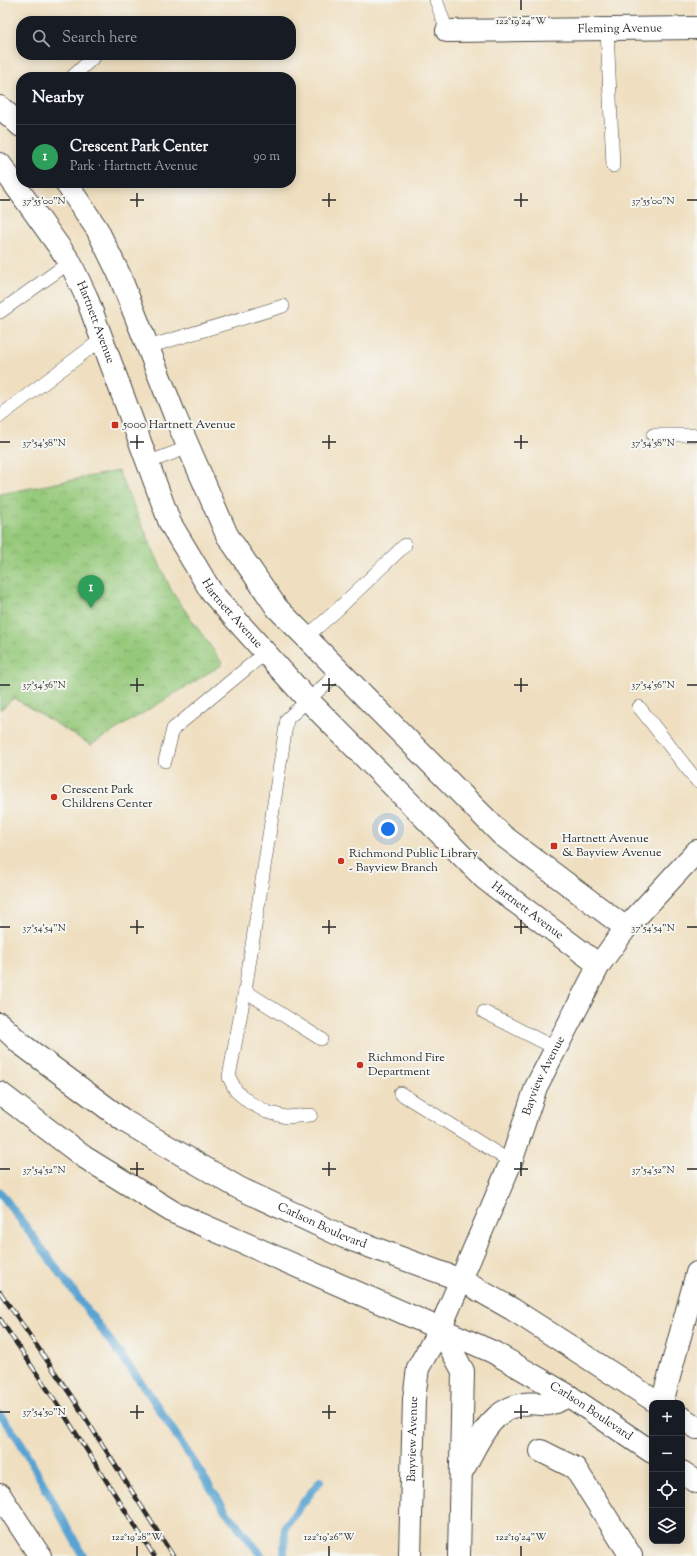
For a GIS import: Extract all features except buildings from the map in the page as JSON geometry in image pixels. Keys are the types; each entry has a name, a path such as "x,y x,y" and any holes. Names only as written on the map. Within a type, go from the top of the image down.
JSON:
{"main road":[{"name":"Fleming Avenue","path":"447,31 697,28"},
{"path":"0,107 16,121"},
{"name":"Hartnett Avenue","path":"0,164 16,186"},
{"name":"Hartnett Avenue","path":"17,188 70,262 86,296 170,523 212,593 307,699 485,879 599,965"},
{"path":"69,188 97,229 119,274 188,447 227,535 277,608 502,836 626,928"},
{"name":"Bayview Avenue","path":"410,1556 414,1399 418,1368 440,1329 511,1162 536,1087 557,1049 599,965 626,928 697,851"},
{"name":"Carlson Boulevard","path":"0,1024 21,1044 126,1122 239,1188 344,1237 460,1280 512,1309 653,1400"},
{"name":"Carlson Boulevard","path":"0,1093 84,1157 173,1212 493,1352 569,1396 649,1450"},
{"path":"663,1400 697,1273"},
{"path":"440,1329 463,1371 459,1556"},
{"path":"461,1473 487,1425 501,1413 516,1406 535,1403 547,1404 569,1396"},
{"path":"685,1420 697,1428"},
{"path":"541,1452 575,1468 631,1556"},
{"path":"685,1474 697,1482"},
{"path":"0,1495 40,1556"}],"lane":[{"path":"436,0 447,31"},
{"path":"607,29 613,166"},
{"path":"77,72 91,60"},
{"path":"0,312 70,262"},
{"path":"148,347 282,306"},
{"path":"0,416 102,339"},
{"path":"653,436 697,435"},
{"path":"147,463 188,447"},
{"path":"305,638 336,611 405,544"},
{"path":"165,761 173,729 265,653"},
{"path":"310,1115 286,1117 267,1112 249,1102 236,1091 229,1077 287,719 307,699 339,672"},
{"path":"638,707 697,781"},
{"path":"244,991 321,1039"},
{"path":"484,1012 557,1049"},
{"path":"400,1093 511,1162"}],"green space":[{"path":"118,471 172,592 223,664 91,745 14,698 0,710 0,494"}],"waterway":[{"path":"0,1192 148,1392 225,1510 262,1556"},
{"path":"0,1415 19,1440 83,1556"},
{"path":"284,1556 285,1526 320,1481"}],"railway":[{"path":"0,1292 74,1400 173,1556"},
{"path":"0,1319 60,1408 154,1556"}],"place":[{"name":"5000 Hartnett Avenue","path":"115,425"},
{"name":"Crescent Park Center","path":"91,608"},
{"name":"Crescent Park Childrens Center","path":"54,797"},
{"name":"Hartnett Avenue & Bayview Avenue","path":"554,846"},
{"name":"Richmond Public Library - Bayview Branch","path":"341,861"},
{"name":"Richmond Fire Department","path":"360,1065"}]}
